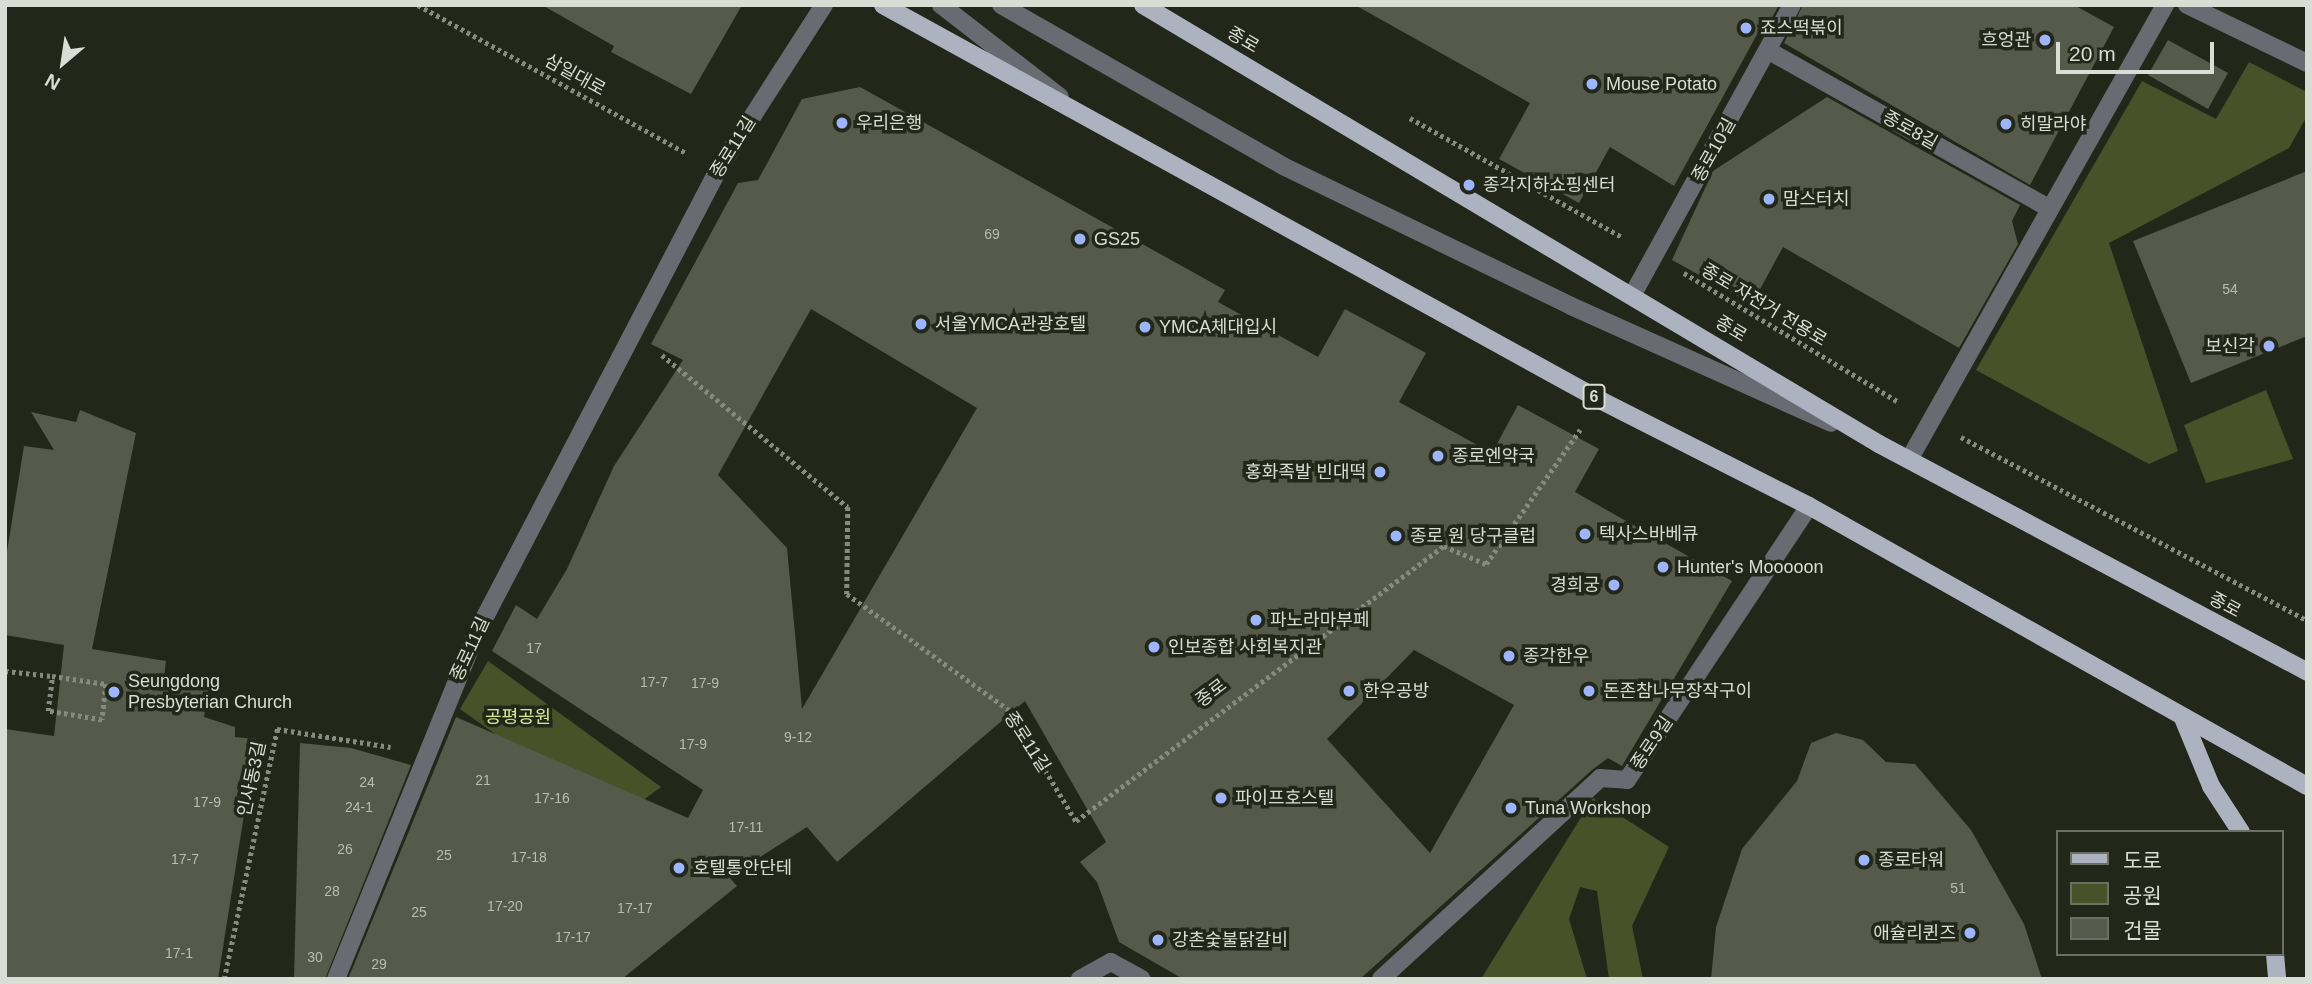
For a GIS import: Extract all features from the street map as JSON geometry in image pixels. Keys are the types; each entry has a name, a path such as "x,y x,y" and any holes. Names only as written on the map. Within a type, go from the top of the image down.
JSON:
{"main road":[{"name":"6","path":"883,5 1600,400 1809,506 2307,786"},
{"name":"종로","path":"1143,5 1633,294 1879,444 1910,458 2307,672"},
{"path":"2183,718 2211,786 2240,830"},
{"path":"2275,956 2277,979"}],"street":[{"name":"종로11길","path":"336,979 423,753 475,636 718,170 824,5"},
{"path":"941,5 1080,112"},
{"path":"1001,5 1283,166 1571,306 1879,444"},
{"name":"종로10길","path":"1633,294 1792,5"},
{"path":"1910,458 2165,5"},
{"path":"2187,5 2307,63"},
{"name":"종로8길","path":"1769,51 2050,209"},
{"name":"종로9길","path":"1381,979 1600,778 1627,779 1809,506"},
{"path":"1080,979 1111,962 1142,979"}],"path":[{"name":"삼일대로","path":"418,5 718,170"},
{"name":"종로 자전거 전용로","path":"1403,114 1655,256 1931,421 2307,620"},
{"name":"종로11길","path":"635,333 848,507 847,594 1009,710 1076,821"},
{"name":"종로","path":"1076,821 1444,546 1486,564 1600,400"},
{"path":"5,671 52,676 106,684 102,720 48,711 52,676"},
{"name":"인사동3길","path":"224,979 277,729 423,753"}],"green space":[{"path":"2249,62 2307,92 2307,116 2289,148 2109,243 2178,451 2149,464 1976,370 2142,81 2216,119"},
{"path":"2266,390 2293,459 2206,483 2184,425"},
{"name":"공평공원","path":"488,661 661,787 616,820 460,709"},
{"path":"1593,798 1669,847 1632,926 1643,979 1609,979 1597,891 1580,887 1569,919 1587,979 1481,979"}],"building":[{"path":"542,5 742,5 691,94 611,52 614,46"},
{"path":"1355,5 1779,5 1764,32 1760,29 1674,186 1610,147 1579,203 1499,159 1530,103"},
{"path":"1803,5 2074,5 2114,27 2030,185 1784,43"},
{"path":"2168,40 2228,73 2208,109 2148,75"},
{"path":"860,87 1225,290 1218,302 1318,357 1345,309 1426,353 1399,402 1492,453 1518,405 1599,449 1575,492 1732,581 1622,766 1608,758 1592,770 1360,979 1183,979 1119,942 1097,882 1080,862 1106,842 1025,701 837,862 807,827 729,877 737,886 622,979 348,979 456,717 688,818 703,790 492,651 516,605 537,619 567,569 614,466 683,360 651,344 738,183 758,180 802,99","holes":["811,309 977,408 802,709 787,548 718,475","1414,650 1514,705 1430,853 1327,739"]},
{"path":"1827,97 2020,205 2012,221 2018,244 1959,348 1783,247 1752,304 1672,260 1713,171"},
{"path":"2307,171 2307,336 2191,383 2133,241"},
{"name":"Seungdong Presbyterian Church","path":"80,410 136,433 92,649 166,661 164,678 209,685 204,717 235,727 235,737 256,739 218,979 5,979 5,729 54,736 64,645 5,635 5,564 24,446 54,450 31,412 76,422"},
{"name":"종로타워","path":"1836,733 1863,740 1886,762 1915,764 1971,830 2024,924 2042,979 1711,979 1716,927 1742,849 1797,781 1811,743"},
{"path":"300,743 351,748 411,765 325,979 294,979"}],"place":[{"name":"죠스떡볶이","path":"1746,28"},
{"name":"흐엉관","path":"2045,40"},
{"name":"Mouse Potato","path":"1592,84"},
{"name":"우리은행","path":"842,123"},
{"name":"히말라야","path":"2006,124"},
{"name":"종각지하쇼핑센터","path":"1469,185"},
{"name":"맘스터치","path":"1769,199"},
{"name":"GS25","path":"1080,239"},
{"name":"서울YMCA관광호텔","path":"921,324"},
{"name":"YMCA체대입시","path":"1145,327"},
{"name":"보신각","path":"2269,346"},
{"name":"종로엔약국","path":"1438,456"},
{"name":"홍화족발 빈대떡","path":"1380,472"},
{"name":"텍사스바베큐","path":"1585,534"},
{"name":"종로 원 당구클럽","path":"1396,536"},
{"name":"Hunter's Mooooon","path":"1663,567"},
{"name":"경희궁","path":"1614,585"},
{"name":"파노라마부페","path":"1256,620"},
{"name":"인보종합 사회복지관","path":"1154,647"},
{"name":"종각한우","path":"1509,656"},
{"name":"한우공방","path":"1349,691"},
{"name":"돈존참나무장작구이","path":"1589,691"},
{"name":"Seungdong Presbyterian Church","path":"114,692"},
{"name":"파이프호스텔","path":"1221,798"},
{"name":"Tuna Workshop","path":"1511,808"},
{"name":"종로타워","path":"1864,860"},
{"name":"호텔통안단테","path":"679,868"},
{"name":"애슐리퀸즈","path":"1970,933"},
{"name":"강촌숯불닭갈비","path":"1158,940"}]}
